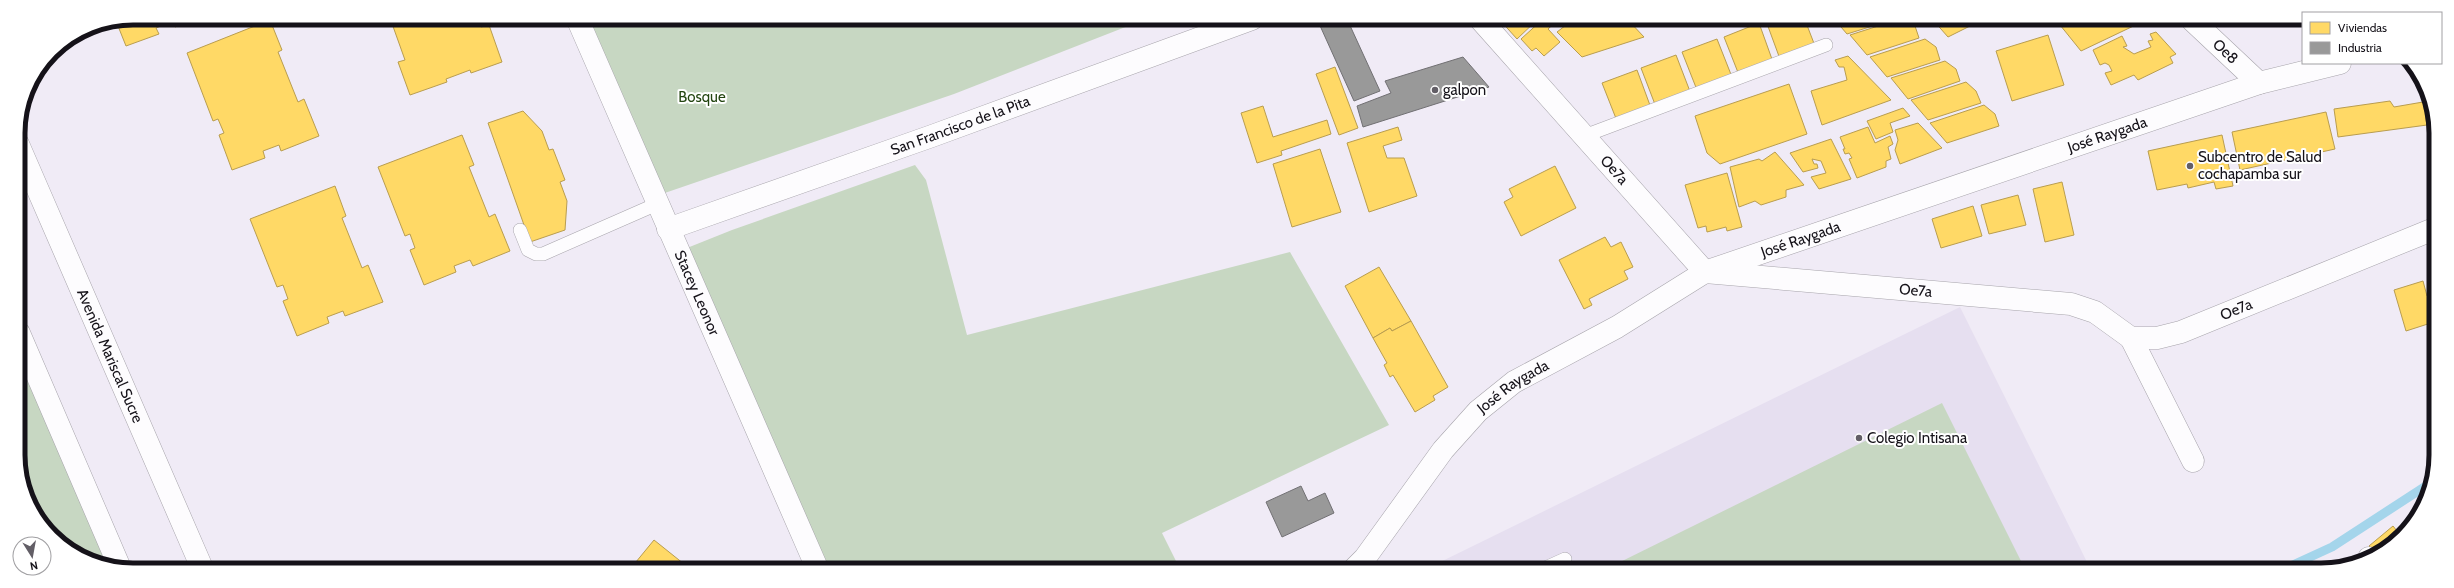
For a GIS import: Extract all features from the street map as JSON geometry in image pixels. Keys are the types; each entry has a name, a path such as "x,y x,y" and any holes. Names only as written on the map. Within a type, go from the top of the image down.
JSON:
{"street":[{"name":"Stacey Leonor","path":"580,25 815,563"},
{"name":"San Francisco de la Pita","path":"668,229 932,136 1236,25"},
{"name":"Oe7a","path":"1485,25 1705,272 2071,304 2095,312 2131,338 2157,338 2181,332 2429,231"},
{"name":"Oe8","path":"2197,25 2259,83"},
{"name":"José Raygada","path":"1360,563 1443,450 1478,411 1514,382 1617,327 1705,272 2259,83 2336,64"},
{"name":"Avenida Mariscal Sucre","path":"25,160 200,563"},
{"path":"2131,338 2193,461"},
{"path":"25,347 117,562"}],"lane":[{"path":"1584,136 1826,45"},
{"path":"520,230 528,250 536,254 543,254 658,204"},
{"path":"1556,563 1565,559"}],"shaded area":[{"name":"Colegio Intisana","path":"1960,307 2088,563 1438,563"}],"green space":[{"name":"Bosque","path":"587,25 1131,25 954,94 656,196"},
{"path":"915,165 926,180 967,335 1290,252 1389,425 1162,533 1177,563 820,563 677,252 732,230"},
{"path":"25,354 107,559 91,555 79,549 67,541 47,521 33,497 27,476 25,455"},
{"path":"1942,403 2022,563 1618,563"}],"building: Viviendas":[{"path":"163,25 156,28 159,34 126,46 118,26"},
{"path":"257,25 272,25 282,50 278,52 298,102 304,99 319,136 281,151 279,145 263,151 265,158 232,170 219,135 224,133 218,119 213,121 187,53"},
{"path":"392,25 480,25 481,27 489,25 502,62 471,73 470,70 446,79 447,82 410,95 398,62 405,60"},
{"path":"1504,25 1532,25 1517,39"},
{"path":"1536,25 1552,25 1548,29 1560,42 1544,56 1536,48 1532,51 1521,39"},
{"path":"1566,25 1633,25 1644,37 1582,57 1557,32"},
{"path":"1754,25 1760,25 1773,62 1739,75 1724,37"},
{"path":"1767,25 1807,25 1815,46 1780,59"},
{"path":"1839,25 1876,25 1847,34"},
{"path":"1881,25 1914,25 1919,38 1867,55 1850,35"},
{"path":"1937,25 1972,25 1948,37"},
{"path":"2060,25 2136,25 2081,51"},
{"path":"2156,32 2176,54 2170,57 2173,63 2138,80 2134,75 2111,85 2105,73 2112,71 2109,65 2105,63 2100,65 2093,50 2122,36 2127,46 2123,47 2134,54 2151,47 2148,41 2153,40 2150,34"},
{"path":"2048,35 2064,85 2012,101 1996,51"},
{"path":"1717,39 1732,77 1697,90 1682,52"},
{"path":"1925,39 1936,47 1940,60 1887,77 1870,57"},
{"path":"1676,55 1691,94 1656,107 1641,68"},
{"path":"1848,56 1891,100 1822,125 1811,91 1847,80 1844,67 1839,67 1835,60"},
{"path":"1945,61 1956,69 1960,81 1908,99 1891,78"},
{"path":"1335,67 1358,128 1339,135 1316,74"},
{"path":"1637,70 1651,108 1617,121 1602,83"},
{"path":"1966,82 1976,91 1981,103 1928,120 1911,100"},
{"path":"1789,84 1807,134 1720,164 1707,153 1695,116"},
{"path":"2390,101 2394,107 2423,102 2427,125 2338,137 2334,109"},
{"path":"1984,105 1995,114 1999,126 1947,143 1930,123"},
{"path":"1263,106 1273,137 1327,120 1331,134 1281,151 1282,155 1257,163 1241,113"},
{"path":"1903,108 1910,116 1890,123 1893,132 1876,139 1867,121"},
{"path":"523,111 542,131 549,150 553,149 565,180 560,182 567,201 565,230 530,242 488,123"},
{"path":"2326,112 2335,149 2240,170 2232,132"},
{"path":"1918,123 1942,148 1900,164 1895,150 1898,140 1895,130"},
{"path":"1398,127 1402,140 1383,146 1387,158 1404,158 1417,196 1369,212 1347,143"},
{"path":"1868,127 1875,143 1890,136 1893,144 1888,147 1891,159 1886,161 1886,167 1857,178 1849,159 1852,158 1849,153 1845,154 1843,149 1845,149 1840,137"},
{"path":"462,135 474,165 469,167 489,217 495,214 510,251 473,266 470,260 454,266 456,272 424,285 410,250 415,248 410,234 405,236 378,167"},
{"name":"Subcentro de Salud cochapamba sur","path":"2222,135 2233,186 2216,189 2214,182 2188,188 2187,184 2157,190 2148,151"},
{"path":"1831,139 1851,179 1819,189 1811,177 1826,173 1821,161 1812,159 1814,164 1817,164 1818,168 1803,172 1790,153"},
{"path":"1320,149 1341,212 1292,227 1273,164"},
{"path":"1775,152 1804,185 1786,190 1786,197 1761,205 1755,201 1739,207 1730,167 1759,159 1762,161"},
{"path":"1555,166 1576,208 1521,236 1504,202 1513,197 1509,189"},
{"path":"1727,173 1742,227 1727,231 1726,227 1707,232 1706,226 1698,228 1685,185"},
{"path":"2062,182 2074,235 2045,242 2033,189"},
{"path":"335,186 346,216 342,218 362,268 368,265 383,302 345,316 343,311 327,317 329,323 297,336 283,301 288,299 283,285 277,287 250,219"},
{"path":"2018,195 2026,225 1989,234 1981,205"},
{"path":"1973,206 1982,236 1941,248 1932,219"},
{"path":"1605,237 1611,247 1621,242 1633,267 1624,271 1628,279 1589,299 1592,305 1584,309 1559,260"},
{"path":"1379,267 1411,321 1392,331 1390,328 1373,338 1345,286"},
{"path":"2423,281 2427,296 2429,296 2429,324 2406,331 2394,290"},
{"path":"1411,321 1448,387 1433,396 1435,400 1415,412 1393,375 1390,377 1384,365 1387,363 1373,338 1390,328 1392,331"},
{"path":"2393,526 2397,531 2387,541 2375,549 2373,550 2369,546"},
{"path":"654,540 683,563 635,563"}],"building: Industria":[{"path":"1320,25 1350,25 1380,91 1354,101"},
{"name":"galpon","path":"1463,57 1489,87 1363,127 1357,106 1391,93 1385,81"},
{"path":"1301,486 1308,501 1325,493 1334,513 1282,537 1266,502"}],"waterway":[{"path":"2297,563 2332,547 2424,487"}],"place":[{"name":"galpon","path":"1435,90"},
{"name":"Subcentro de Salud cochapamba sur","path":"2190,166"},
{"name":"Colegio Intisana","path":"1859,438"}]}
